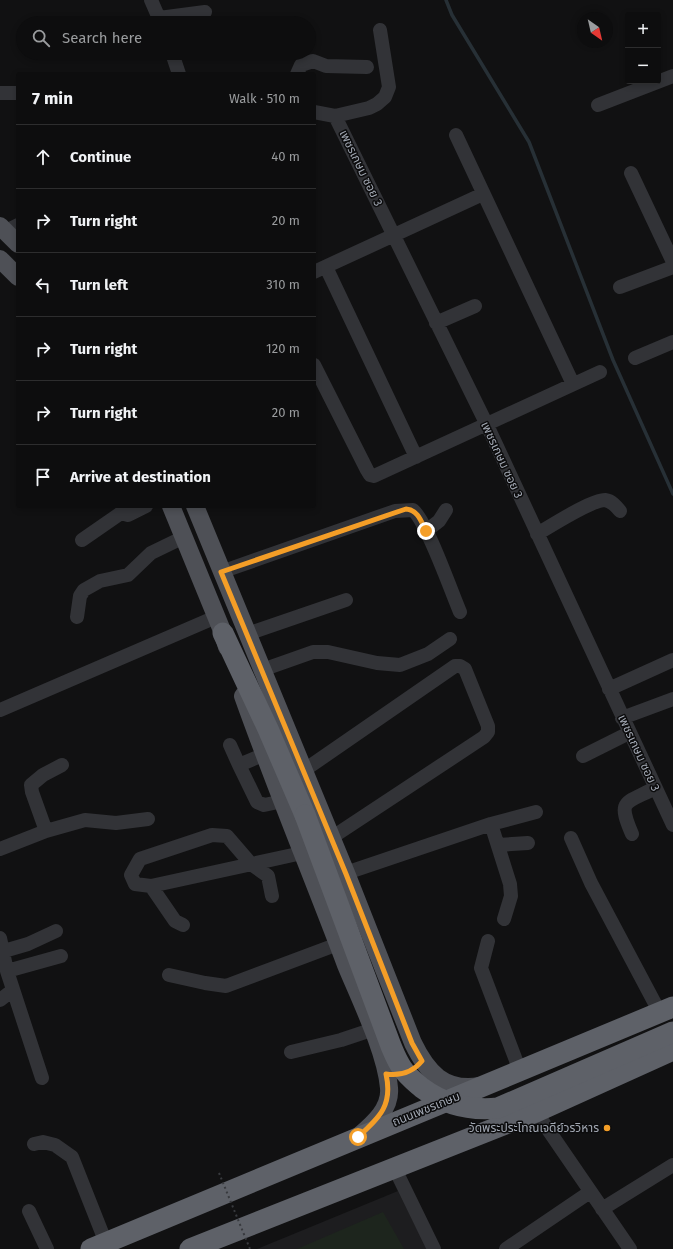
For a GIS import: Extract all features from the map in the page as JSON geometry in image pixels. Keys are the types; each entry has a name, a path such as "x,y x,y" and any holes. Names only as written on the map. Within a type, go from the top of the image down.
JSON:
{"highway":[{"path":"220,625 268,728 305,815 391,1046 402,1069 413,1081 431,1094 446,1102 462,1107 482,1109 498,1108 673,1032"},
{"name":"ถนนเพชรเกษม","path":"98,1246 666,1010"},
{"path":"191,1249 536,1112 673,1050"}],"main road":[{"path":"0,259 16,275"},
{"path":"172,508 220,625 232,666 302,853 380,1051 389,1089 387,1100 382,1112 374,1123 358,1137"},
{"path":"196,508 346,874 412,1043 431,1073 443,1081 458,1086 470,1087 487,1084"},
{"path":"386,1074 401,1075 413,1070 422,1061"}],"street":[{"path":"151,0 158,16"},
{"path":"182,16 205,12"},
{"path":"335,116 369,108 377,104 385,97 389,87 380,30"},
{"path":"174,60 178,72"},
{"path":"298,72 301,65 312,60 326,66 367,67"},
{"path":"598,105 673,76"},
{"path":"0,93 16,93"},
{"name":"เพชรเกษม ซอย 3","path":"316,112 335,116 487,425 536,534 673,826"},
{"path":"456,135 573,384"},
{"path":"631,172 673,262"},
{"path":"416,458 320,269 483,194"},
{"path":"620,287 673,267"},
{"path":"436,323 475,306"},
{"path":"635,358 673,342"},
{"path":"316,369 370,475 378,475 416,458 600,372"},
{"path":"536,534 593,503 605,500 613,503 620,511"},
{"path":"82,540 123,509 128,515 142,508"},
{"path":"221,572 406,509 413,510 417,514 426,531 460,612"},
{"path":"426,531 439,521 446,510"},
{"path":"77,617 80,596 84,590 100,582 128,575 151,553 184,537"},
{"path":"247,634 346,600"},
{"path":"0,710 220,625"},
{"path":"262,670 313,652 328,652 377,663 400,665 428,654 450,639"},
{"path":"609,689 673,660"},
{"path":"303,771 455,666 460,666 465,669 488,726 488,732 484,737 331,838"},
{"path":"622,718 673,699"},
{"path":"583,756 629,733"},
{"path":"230,745 257,802 264,804 283,801"},
{"path":"239,765 265,754"},
{"path":"46,831 32,792 31,785 43,775 62,765"},
{"path":"632,834 623,808 626,803 655,788"},
{"path":"346,874 490,824 536,812"},
{"path":"0,849 46,831 85,820 116,823 148,819"},
{"path":"490,824 510,884 511,896 504,919"},
{"path":"272,896 268,876 251,864 227,836 212,835 140,859 131,874 135,884 151,886 251,864 302,853"},
{"path":"571,838 592,883 666,1010"},
{"path":"498,845 528,843"},
{"path":"151,886 175,921 183,925"},
{"path":"42,1078 7,972 2,945 28,944 56,931"},
{"path":"488,941 481,968 520,1071"},
{"path":"169,975 226,986 338,944"},
{"path":"7,972 61,956"},
{"path":"0,1000 14,990"},
{"path":"291,1052 341,1040 371,1030"},
{"path":"536,1112 630,1249"},
{"path":"34,1144 43,1142 55,1146 72,1156 98,1246"},
{"path":"602,1208 673,1165"},
{"path":"395,1169 434,1249"},
{"path":"506,1249 590,1192"},
{"path":"28,1211 47,1249"}],"path":[{"path":"218,1173 250,1249"}],"shaded area":[{"path":"398,1191 427,1249 257,1249"},
{"path":"383,1212 404,1249 297,1249"}],"waterway":[{"path":"446,0 452,15 529,142 613,360 673,494"}],"place":[{"name":"วัดพระประโทณเจดีย์วรวิหาร","path":"607,1128"}],"route":[{"path":"358,1137 374,1123 382,1112 387,1100 389,1089 386,1074 401,1075 413,1070 422,1061 412,1043 346,874 221,572 406,509 413,510 417,514 426,531"}]}
